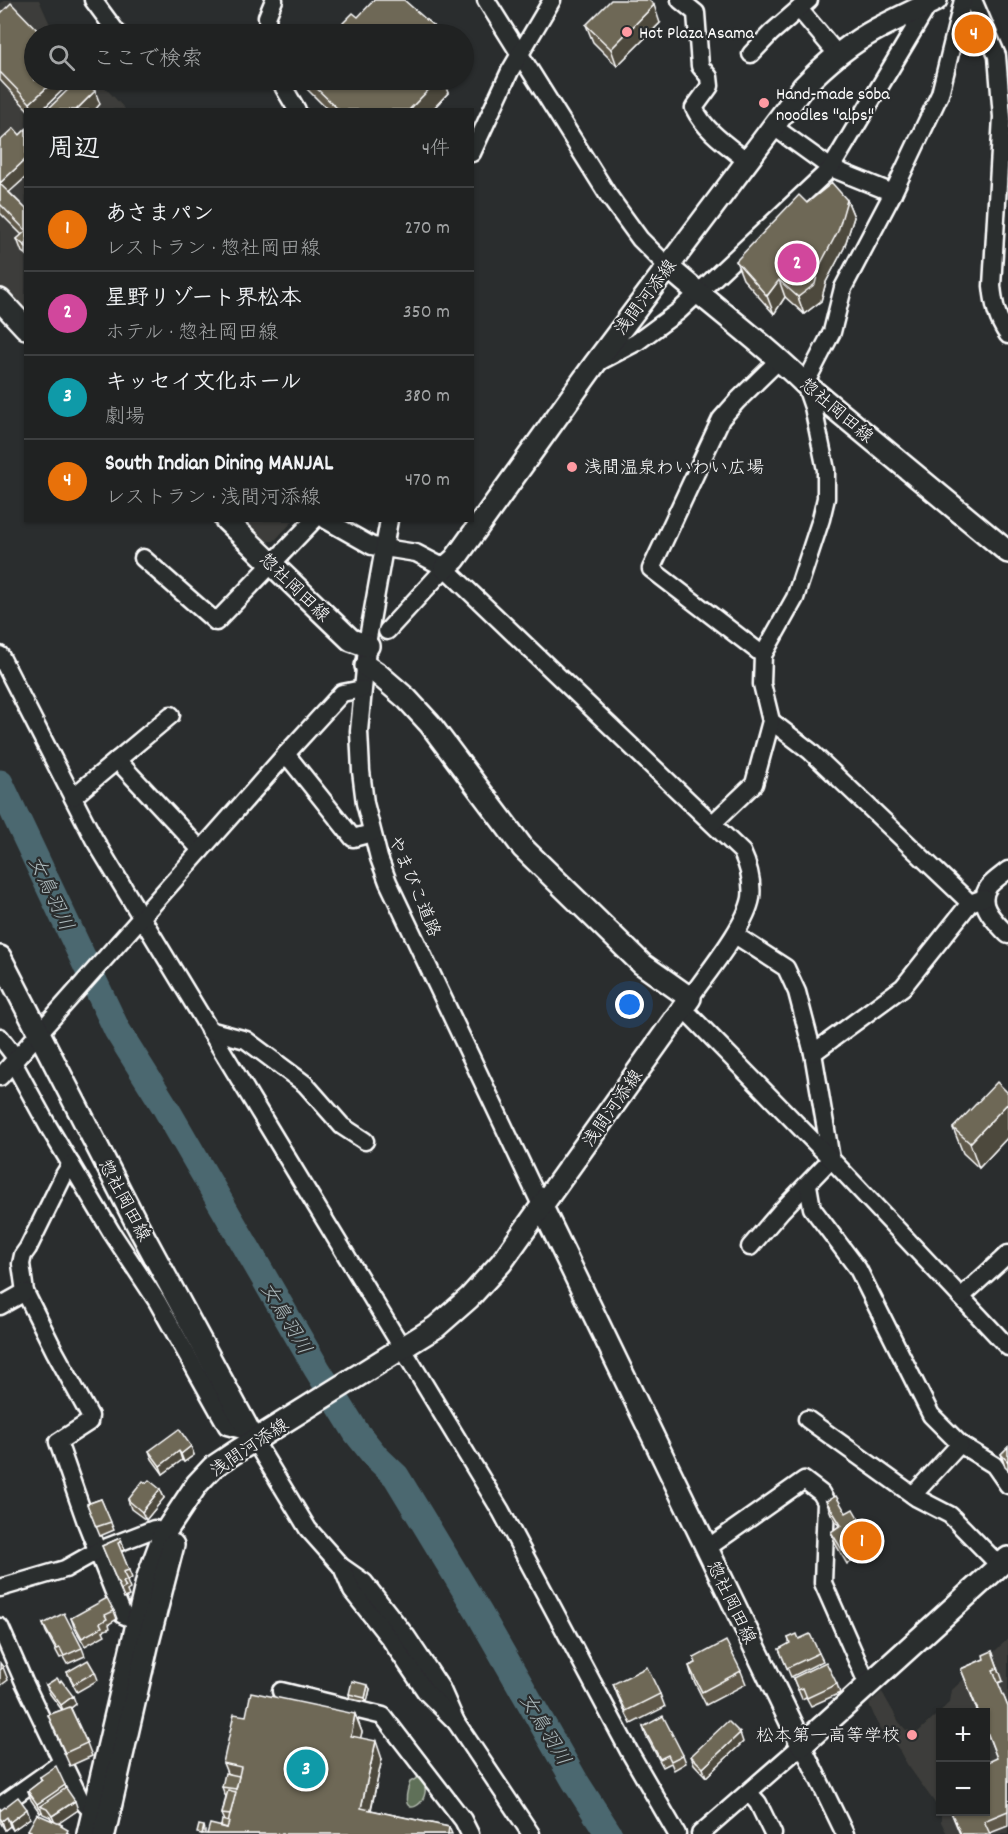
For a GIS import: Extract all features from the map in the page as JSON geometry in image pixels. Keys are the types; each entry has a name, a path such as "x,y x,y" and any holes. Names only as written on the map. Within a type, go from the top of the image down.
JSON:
{"main road":[{"name":"浅間河添線","path":"445,568 455,559 594,365 803,87 838,55 876,29 932,2"},
{"name":"惣社岡田線","path":"668,267 1008,552"},
{"path":"0,300 24,326"},
{"name":"惣社岡田線","path":"228,522 367,656"},
{"path":"367,656 378,674 400,692 430,724 523,848 642,964 687,1003"},
{"name":"惣社岡田線","path":"0,957 45,1027 136,1222 258,1434"},
{"name":"浅間河添線","path":"88,1834 148,1577 164,1534 197,1484 213,1467 258,1434 436,1327 469,1298 501,1263 687,1003"},
{"name":"惣社岡田線","path":"542,1207 802,1745"},
{"name":"浅間河添線","path":"104,1834 174,1539 177,1512"},
{"path":"802,1745 1004,1562"}],"street":[{"path":"93,0 111,24"},
{"path":"268,24 267,17 273,0"},
{"path":"474,149 519,54 552,0"},
{"path":"680,0 696,14 700,66 709,77 710,86 694,108 701,121 712,133 747,161"},
{"path":"713,823 754,784 771,721 762,684 763,655 795,598 826,498 826,470 813,407 805,384 832,332 843,288 893,193 940,94 963,0"},
{"path":"973,0 997,56 1002,117 992,286 994,308 1008,335"},
{"path":"594,365 637,342 679,311 831,168 932,2"},
{"path":"493,4 519,54 608,195 640,239 668,267"},
{"path":"751,54 801,4 838,55"},
{"path":"285,90 296,108"},
{"path":"774,127 831,168 893,193"},
{"path":"763,655 651,569 721,419 780,359"},
{"path":"143,558 216,622 311,522"},
{"path":"330,522 372,546 416,553 445,568 742,852 751,880 751,899 735,935 687,1003 1008,1347"},
{"name":"やまびこ道路","path":"389,522 368,638 359,731 360,771 372,833 388,882 542,1207"},
{"name":"浅間河添線","path":"387,631 445,568"},
{"path":"0,655 138,921 209,1030 398,1351 501,1511 629,1751 677,1834"},
{"path":"0,1077 342,693 363,689"},
{"path":"73,797 171,715"},
{"path":"771,721 810,751 977,900 1008,935"},
{"path":"286,754 353,838 372,833"},
{"path":"117,760 201,850"},
{"path":"813,1053 903,987 989,886 1008,870"},
{"path":"735,935 786,969 797,992 813,1053 831,1159"},
{"path":"209,1030 246,1040 305,1084 342,1126 366,1141"},
{"path":"0,1037 15,1060 48,1126 112,1233 157,1301 227,1426 258,1434 308,1529 341,1566 352,1591 390,1639 426,1692 456,1722 531,1834"},
{"path":"750,1247 831,1159"},
{"path":"71,1164 23,1255 21,1264 25,1292 90,1416 89,1422 58,1442 97,1551 123,1615 138,1622"},
{"path":"808,1185 812,1208 858,1269 931,1415 960,1444 994,1465 1008,1485"},
{"path":"961,1297 1008,1254"},
{"path":"0,1306 25,1292"},
{"path":"807,1419 913,1495 950,1515 1004,1562"},
{"path":"913,1495 960,1444"},
{"path":"706,1549 804,1480 821,1493 826,1502 823,1582 868,1685"},
{"path":"0,1588 65,1569 97,1551 154,1529 164,1534"},
{"path":"0,1627 80,1799 93,1812"},
{"path":"281,1691 383,1716 463,1820 471,1834"},
{"path":"700,1834 802,1745 844,1834"},
{"path":"0,1806 63,1762"},
{"path":"749,1793 758,1803 773,1834"}],"shaded area":[{"path":"5,0 39,0 50,24 24,24 24,90 107,90 124,108 24,108 24,319 0,294 0,4"},
{"path":"234,522 292,522 274,541 256,541"},
{"name":"松本第一高等学校","path":"1008,1639 1008,1834 947,1834 941,1822 941,1816 990,1816 990,1708 944,1708 950,1702 952,1690"},
{"name":"松本第一高等学校","path":"882,1692 906,1730 918,1732 936,1715 936,1804 907,1764 894,1741 884,1738 869,1704"}],"green space":[{"path":"417,1778 422,1780 425,1788 424,1796 421,1802 411,1807 407,1804 407,1796 410,1782"}],"building":[{"path":"374,0 404,0 431,24 342,24 353,13 358,17"},
{"path":"611,0 649,0 654,5 611,49 586,25"},
{"path":"11,3 31,24 24,24 24,90 44,90 30,103 0,72 0,14"},
{"path":"68,90 95,91 78,108 49,108"},
{"path":"318,90 428,90 411,108 337,108"},
{"path":"14,128 20,135 24,131 24,161 0,183 0,141"},
{"path":"832,183 847,200 838,231 820,265 815,284 798,297 779,280 767,296 736,261 799,195 807,203"},
{"path":"0,184 24,207 24,229 0,204"},
{"path":"24,233 24,245 17,239"},
{"path":"997,1082 1008,1093 1008,1103 970,1143 953,1128"},
{"path":"179,1429 191,1446 181,1454 179,1451 160,1466 149,1451"},
{"path":"1008,1447 1008,1462 1001,1454"},
{"path":"149,1480 160,1489 142,1512 128,1500 143,1481 146,1483"},
{"path":"836,1496 846,1513 853,1509 865,1530 847,1541 851,1547 843,1551 831,1532 841,1525 826,1501"},
{"path":"101,1499 111,1522 96,1527 87,1504"},
{"path":"120,1538 122,1541 118,1543 129,1570 123,1572 127,1580 123,1582 126,1587 121,1590 102,1546"},
{"path":"107,1598 114,1611 105,1615 107,1619 100,1623 102,1627 82,1638 71,1618"},
{"path":"64,1613 82,1648 64,1656 60,1648 57,1649 43,1624"},
{"path":"797,1634 799,1639 810,1634 819,1653 787,1668 779,1649 790,1643 788,1638"},
{"path":"726,1641 741,1671 702,1692 689,1666 696,1663 694,1658"},
{"path":"992,1651 998,1668 993,1670 1008,1707 1008,1811 984,1821 990,1834 961,1834 953,1816 990,1816 990,1761 997,1758 990,1740 990,1708 977,1708 961,1669 984,1659 983,1655"},
{"path":"88,1660 95,1672 74,1684 67,1672"},
{"path":"826,1662 837,1684 807,1698 803,1688 798,1690 793,1678"},
{"path":"647,1667 660,1694 626,1711 613,1684"},
{"path":"57,1678 73,1696 61,1705 46,1685"},
{"path":"352,1681 368,1685 365,1698 349,1694"},
{"path":"251,1692 355,1714 351,1736 376,1741 361,1808 449,1827 448,1834 207,1834 210,1824 227,1828 241,1767 223,1763 234,1714 246,1716"},
{"path":"70,1707 87,1743 65,1753 48,1715"},
{"path":"663,1716 683,1755 671,1761 668,1755 660,1759 643,1727"},
{"path":"728,1721 740,1733 703,1768 691,1756"},
{"path":"56,1766 65,1785 37,1804 28,1791 42,1780 40,1777"},
{"path":"225,1773 239,1776 236,1789 222,1787"},
{"path":"66,1788 75,1801 52,1816 47,1809 40,1806"},
{"path":"228,1790 236,1792 230,1815 222,1814"},
{"path":"18,1797 27,1809 10,1822 7,1817 2,1821 0,1808 1,1810"},
{"path":"37,1814 62,1825 68,1830 66,1834 30,1834 31,1831 28,1830"},
{"path":"222,1820 229,1822 227,1828 221,1826"},
{"path":"199,1825 204,1826 202,1834 197,1833"}],"waterway":[{"name":"女鳥羽川","path":"0,783 117,1030 164,1105 317,1369 356,1432 376,1457 396,1476 479,1613 575,1781 609,1834"}],"place":[{"name":"Hot Plaza Asama","path":"627,32"},
{"name":"South Indian Dining MANJAL","path":"974,34"},
{"name":"Hand-made soba noodles \"alps\"","path":"764,103"},
{"name":"星野リゾート界松本","path":"797,263"},
{"name":"浅間温泉わいわい広場","path":"572,467"},
{"name":"あさまパン","path":"862,1541"},
{"name":"松本第一高等学校","path":"912,1735"},
{"name":"キッセイ文化ホール","path":"306,1769"}]}
